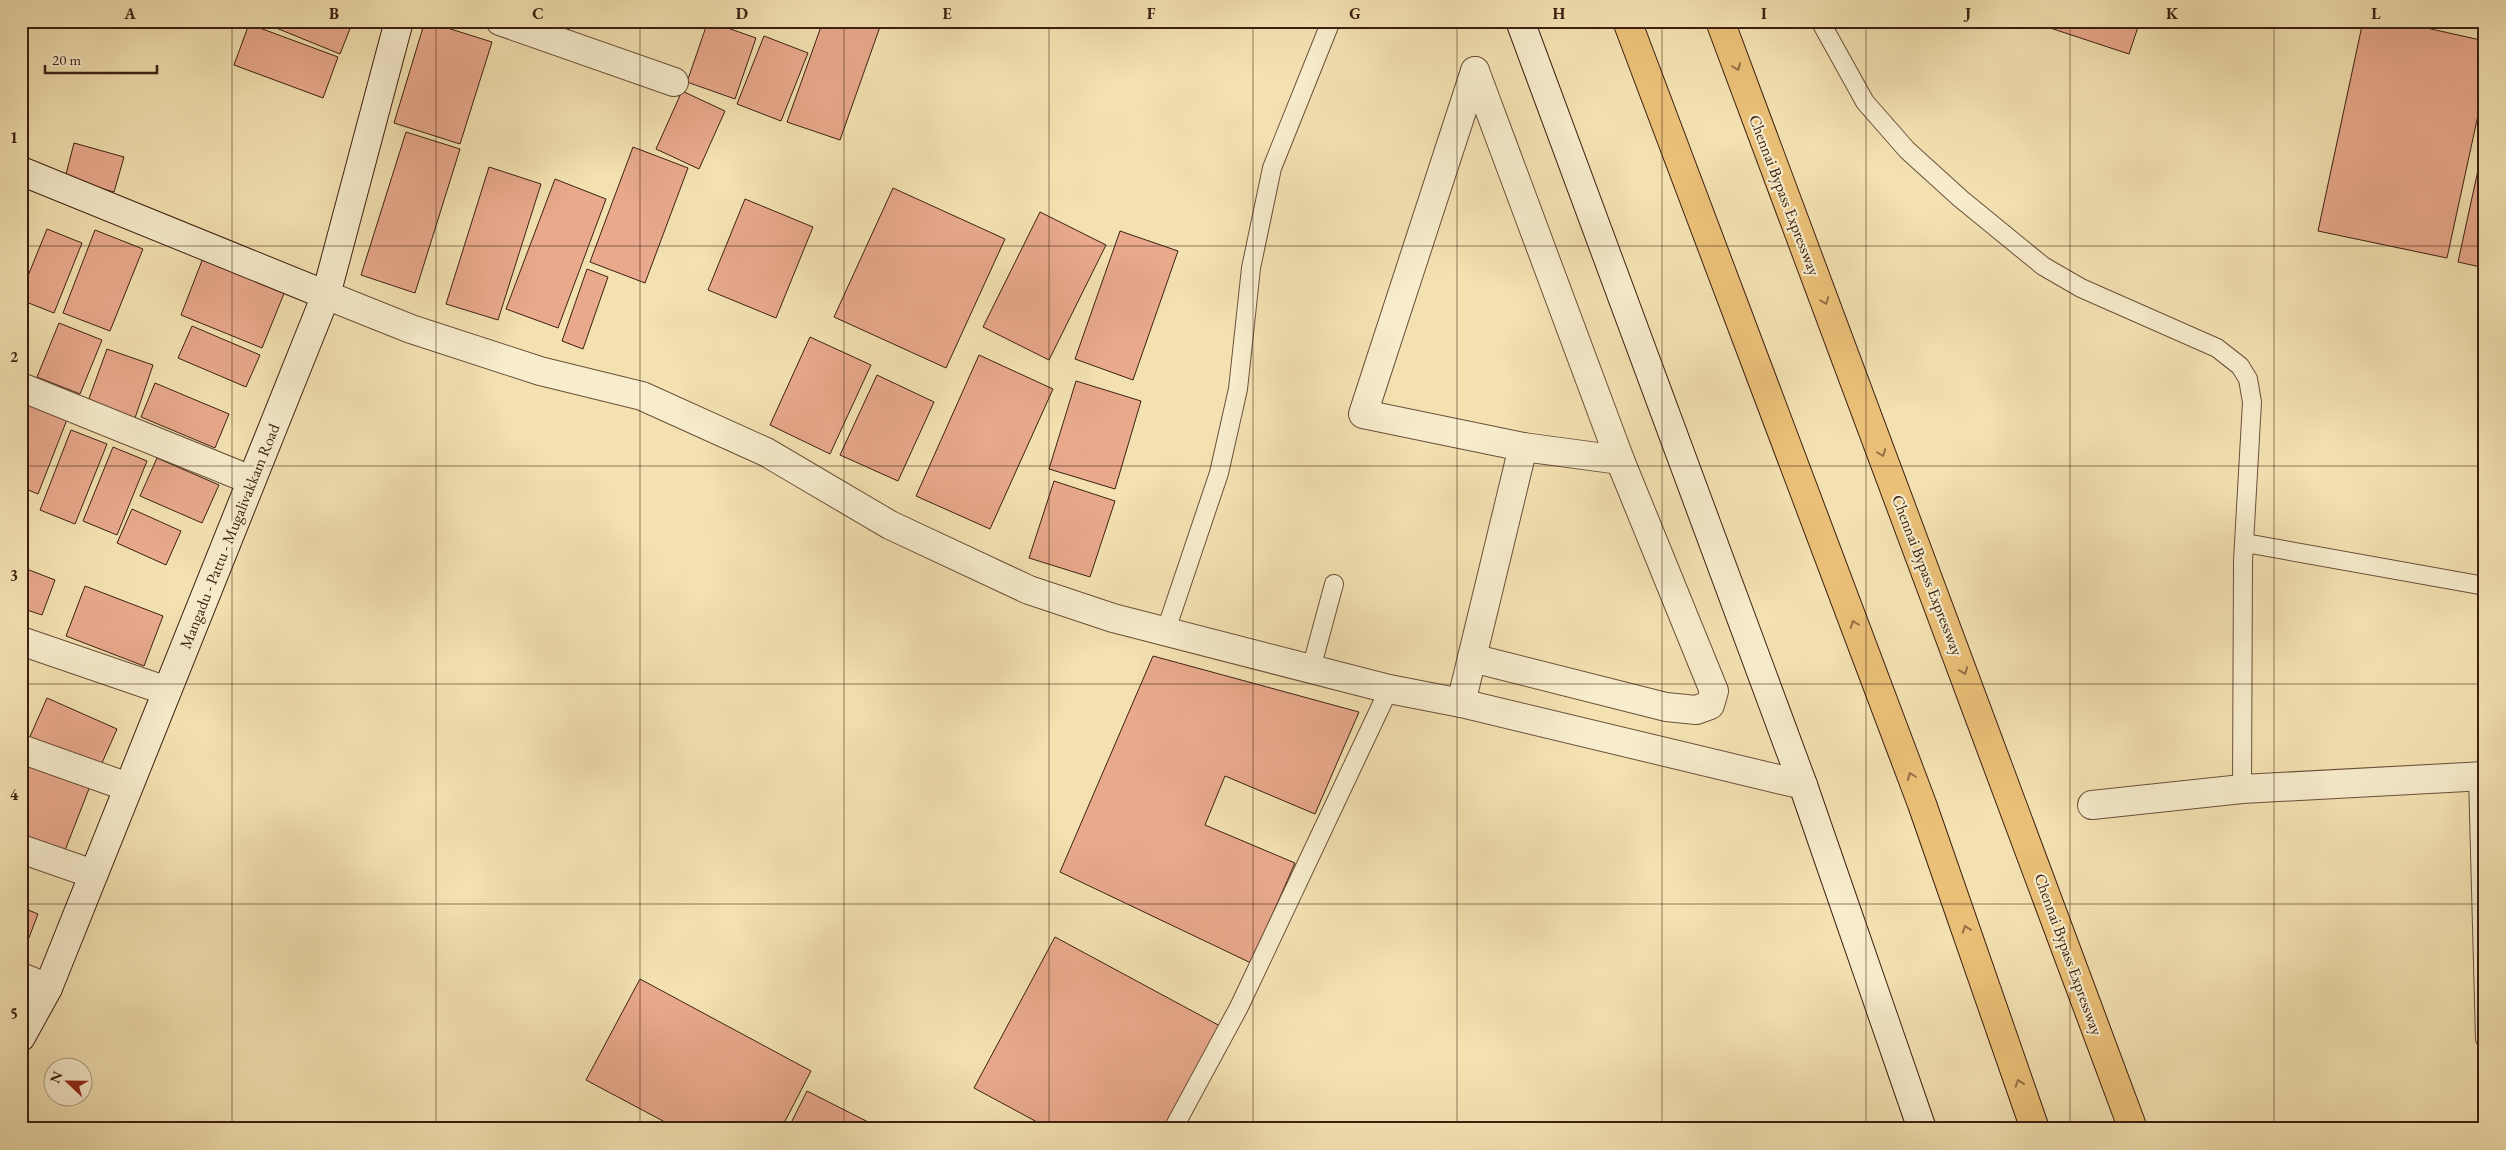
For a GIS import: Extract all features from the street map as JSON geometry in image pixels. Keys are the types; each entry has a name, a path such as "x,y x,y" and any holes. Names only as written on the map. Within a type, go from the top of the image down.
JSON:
{"highway":[{"path":"1627,21 1922,804 2035,1129"},
{"name":"Chennai Bypass Expressway","path":"1720,21 2133,1129"}],"street":[{"name":"Mangadu - Pattu - Mugalivakkam Road","path":"21,1037 48,988 326,295 399,21"},
{"path":"500,21 674,82"},
{"path":"1520,21 1803,785 1922,1129"},
{"path":"1472,658 1666,707 1696,710 1710,705 1714,691 1620,460 1475,70 1363,414 1523,447 1620,460"},
{"path":"21,172 411,329 540,371 642,396 766,452 890,525 1029,590 1165,633 1388,689 1461,703 1803,785"},
{"path":"21,387 252,480"},
{"path":"1461,703 1523,447"},
{"path":"21,641 167,691"},
{"path":"21,749 128,787"},
{"path":"2092,806 2242,789 2481,777"},
{"path":"21,849 93,874"},
{"path":"21,977 48,988"}],"lane":[{"path":"1165,633 1219,473 1238,389 1251,268 1272,168 1331,21"},
{"path":"1820,21 1865,102 1907,150 1961,199 2043,266 2081,288 2217,348 2240,366 2248,379 2252,402 2245,543 2242,789"},
{"path":"2245,543 2485,586"},
{"path":"1311,669 1334,584"},
{"path":"1173,1129 1239,1007 1388,689"},
{"path":"2481,777 2485,1039"}],"building":[{"path":"259,21 353,21 340,54"},
{"path":"425,21 492,42 460,144 394,123"},
{"path":"547,21 573,21 569,30"},
{"path":"708,21 756,38 735,99 687,82"},
{"path":"823,21 882,21 840,140 787,122"},
{"path":"2029,21 2140,21 2129,54"},
{"path":"2363,21 2395,21 2485,41 2485,83 2447,258 2318,231"},
{"path":"249,24 338,57 323,98 234,65"},
{"path":"764,36 808,53 781,121 737,104"},
{"path":"682,91 725,111 699,169 656,149"},
{"path":"406,132 460,149 415,293 361,275"},
{"path":"2485,138 2485,268 2458,262"},
{"path":"74,143 124,157 114,192 65,178"},
{"path":"633,147 688,168 645,283 590,262"},
{"path":"489,167 541,184 498,320 446,304"},
{"path":"555,179 606,199 558,328 506,309"},
{"path":"893,188 1005,239 946,368 834,317"},
{"path":"745,199 813,227 776,318 708,290"},
{"path":"1040,212 1106,245 1049,360 983,327"},
{"path":"47,229 82,243 54,313 21,300 21,293"},
{"path":"95,230 143,249 110,331 63,313"},
{"path":"1120,231 1178,251 1133,380 1075,359"},
{"path":"203,258 285,291 262,348 181,315"},
{"path":"587,269 608,277 583,349 562,341"},
{"path":"59,323 102,340 80,394 37,377"},
{"path":"192,326 260,355 246,387 178,358"},
{"path":"810,337 871,365 830,454 770,425"},
{"path":"107,349 153,365 134,421 87,404"},
{"path":"979,355 1053,389 990,529 916,496"},
{"path":"877,375 934,402 898,481 840,455"},
{"path":"1076,381 1141,401 1115,489 1049,469"},
{"path":"155,383 229,414 215,448 141,417"},
{"path":"28,401 68,417 38,494 21,487 21,420"},
{"path":"71,430 107,444 75,524 40,510"},
{"path":"113,447 147,461 117,535 83,521"},
{"path":"157,458 219,485 202,523 140,496"},
{"path":"1054,481 1115,501 1090,577 1029,558"},
{"path":"132,509 181,531 166,565 117,543"},
{"path":"24,568 55,580 42,615 21,608 21,576"},
{"path":"85,586 163,616 144,666 66,636"},
{"path":"1153,656 1359,712 1315,814 1225,776 1205,825 1295,863 1251,963 1060,872"},
{"path":"47,698 117,729 98,772 28,741"},
{"path":"21,754 92,781 64,853 21,836"},
{"path":"21,907 38,914 22,956 21,956"},
{"path":"1055,937 1222,1027 1167,1129 1050,1129 974,1088"},
{"path":"640,979 811,1071 781,1129 678,1129 586,1080"},
{"path":"807,1091 882,1129 788,1129"}]}
